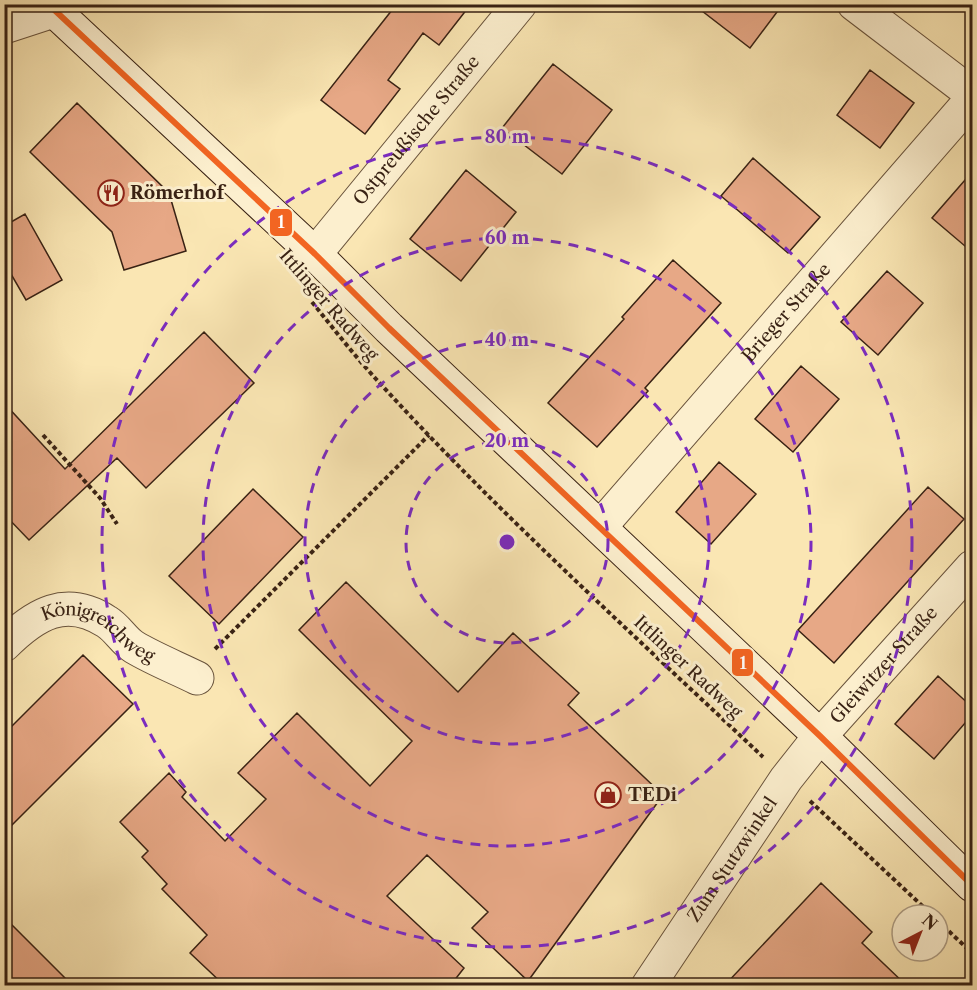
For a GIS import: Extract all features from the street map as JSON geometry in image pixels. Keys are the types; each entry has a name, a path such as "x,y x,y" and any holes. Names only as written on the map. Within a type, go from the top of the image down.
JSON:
{"street":[{"name":"Ostpreußische Straße","path":"315,254 519,4"},
{"path":"854,4 972,97"},
{"path":"4,27 50,8 315,254 389,328 820,736 972,885"},
{"name":"Brieger Straße","path":"600,527 972,97"},
{"name":"Gleiwitzer Straße","path":"820,736 972,567"},
{"name":"Königreichweg","path":"4,645 24,625 49,612 80,609 107,622 133,646 197,678"},
{"name":"Zum Stutzwinkel","path":"648,986 786,779 820,736"}],"path":[{"name":"Ittlinger Radweg","path":"308,297 375,378 549,554 919,903"},
{"path":"43,435 100,498 117,524"},
{"path":"197,678 215,649 429,435"},
{"path":"950,932 972,953"}],"building":[{"path":"385,4 471,4 439,45 423,33 388,80 400,89 365,134 321,100 392,10"},
{"path":"693,4 783,4 750,48"},
{"path":"553,64 612,110 562,174 502,128"},
{"path":"870,70 914,103 880,148 837,115"},
{"name":"Römerhof","path":"77,103 169,193 186,251 124,270 112,232 30,152"},
{"path":"753,158 820,217 788,253 721,196"},
{"path":"466,170 516,212 461,281 410,239"},
{"path":"972,172 972,252 932,218"},
{"path":"25,214 62,280 26,300 4,262 4,226"},
{"path":"673,260 721,303 645,388 648,391 597,447 548,403 624,319 622,317"},
{"path":"887,271 923,303 878,355 841,322"},
{"path":"204,332 254,383 146,488 117,458 29,540 4,514 4,403 65,469"},
{"path":"801,366 839,399 793,452 755,419"},
{"path":"719,462 756,494 711,544 676,512"},
{"path":"928,487 964,519 834,663 798,630"},
{"path":"253,489 303,537 219,624 169,576"},
{"path":"346,582 458,692 513,633 579,693 568,705 663,795 528,981 472,928 488,912 427,855 387,896 464,968 450,986 225,986 190,953 207,935 162,889 167,884 142,857 148,851 120,822 169,773 186,792 182,797 225,841 266,799 238,773 297,713 370,786 412,741 299,630"},
{"path":"83,655 133,704 4,833 4,734"},
{"path":"938,676 972,707 972,715 934,759 895,724"},
{"path":"821,883 872,932 862,943 907,986 724,986"},
{"path":"4,917 73,986 4,986"}],"transit line":[{"name":"1","path":"48,4 315,254 389,328 820,736 972,885"}],"place":[{"name":"Römerhof","path":"111,193"},
{"name":"TEDi","path":"608,795"}]}
